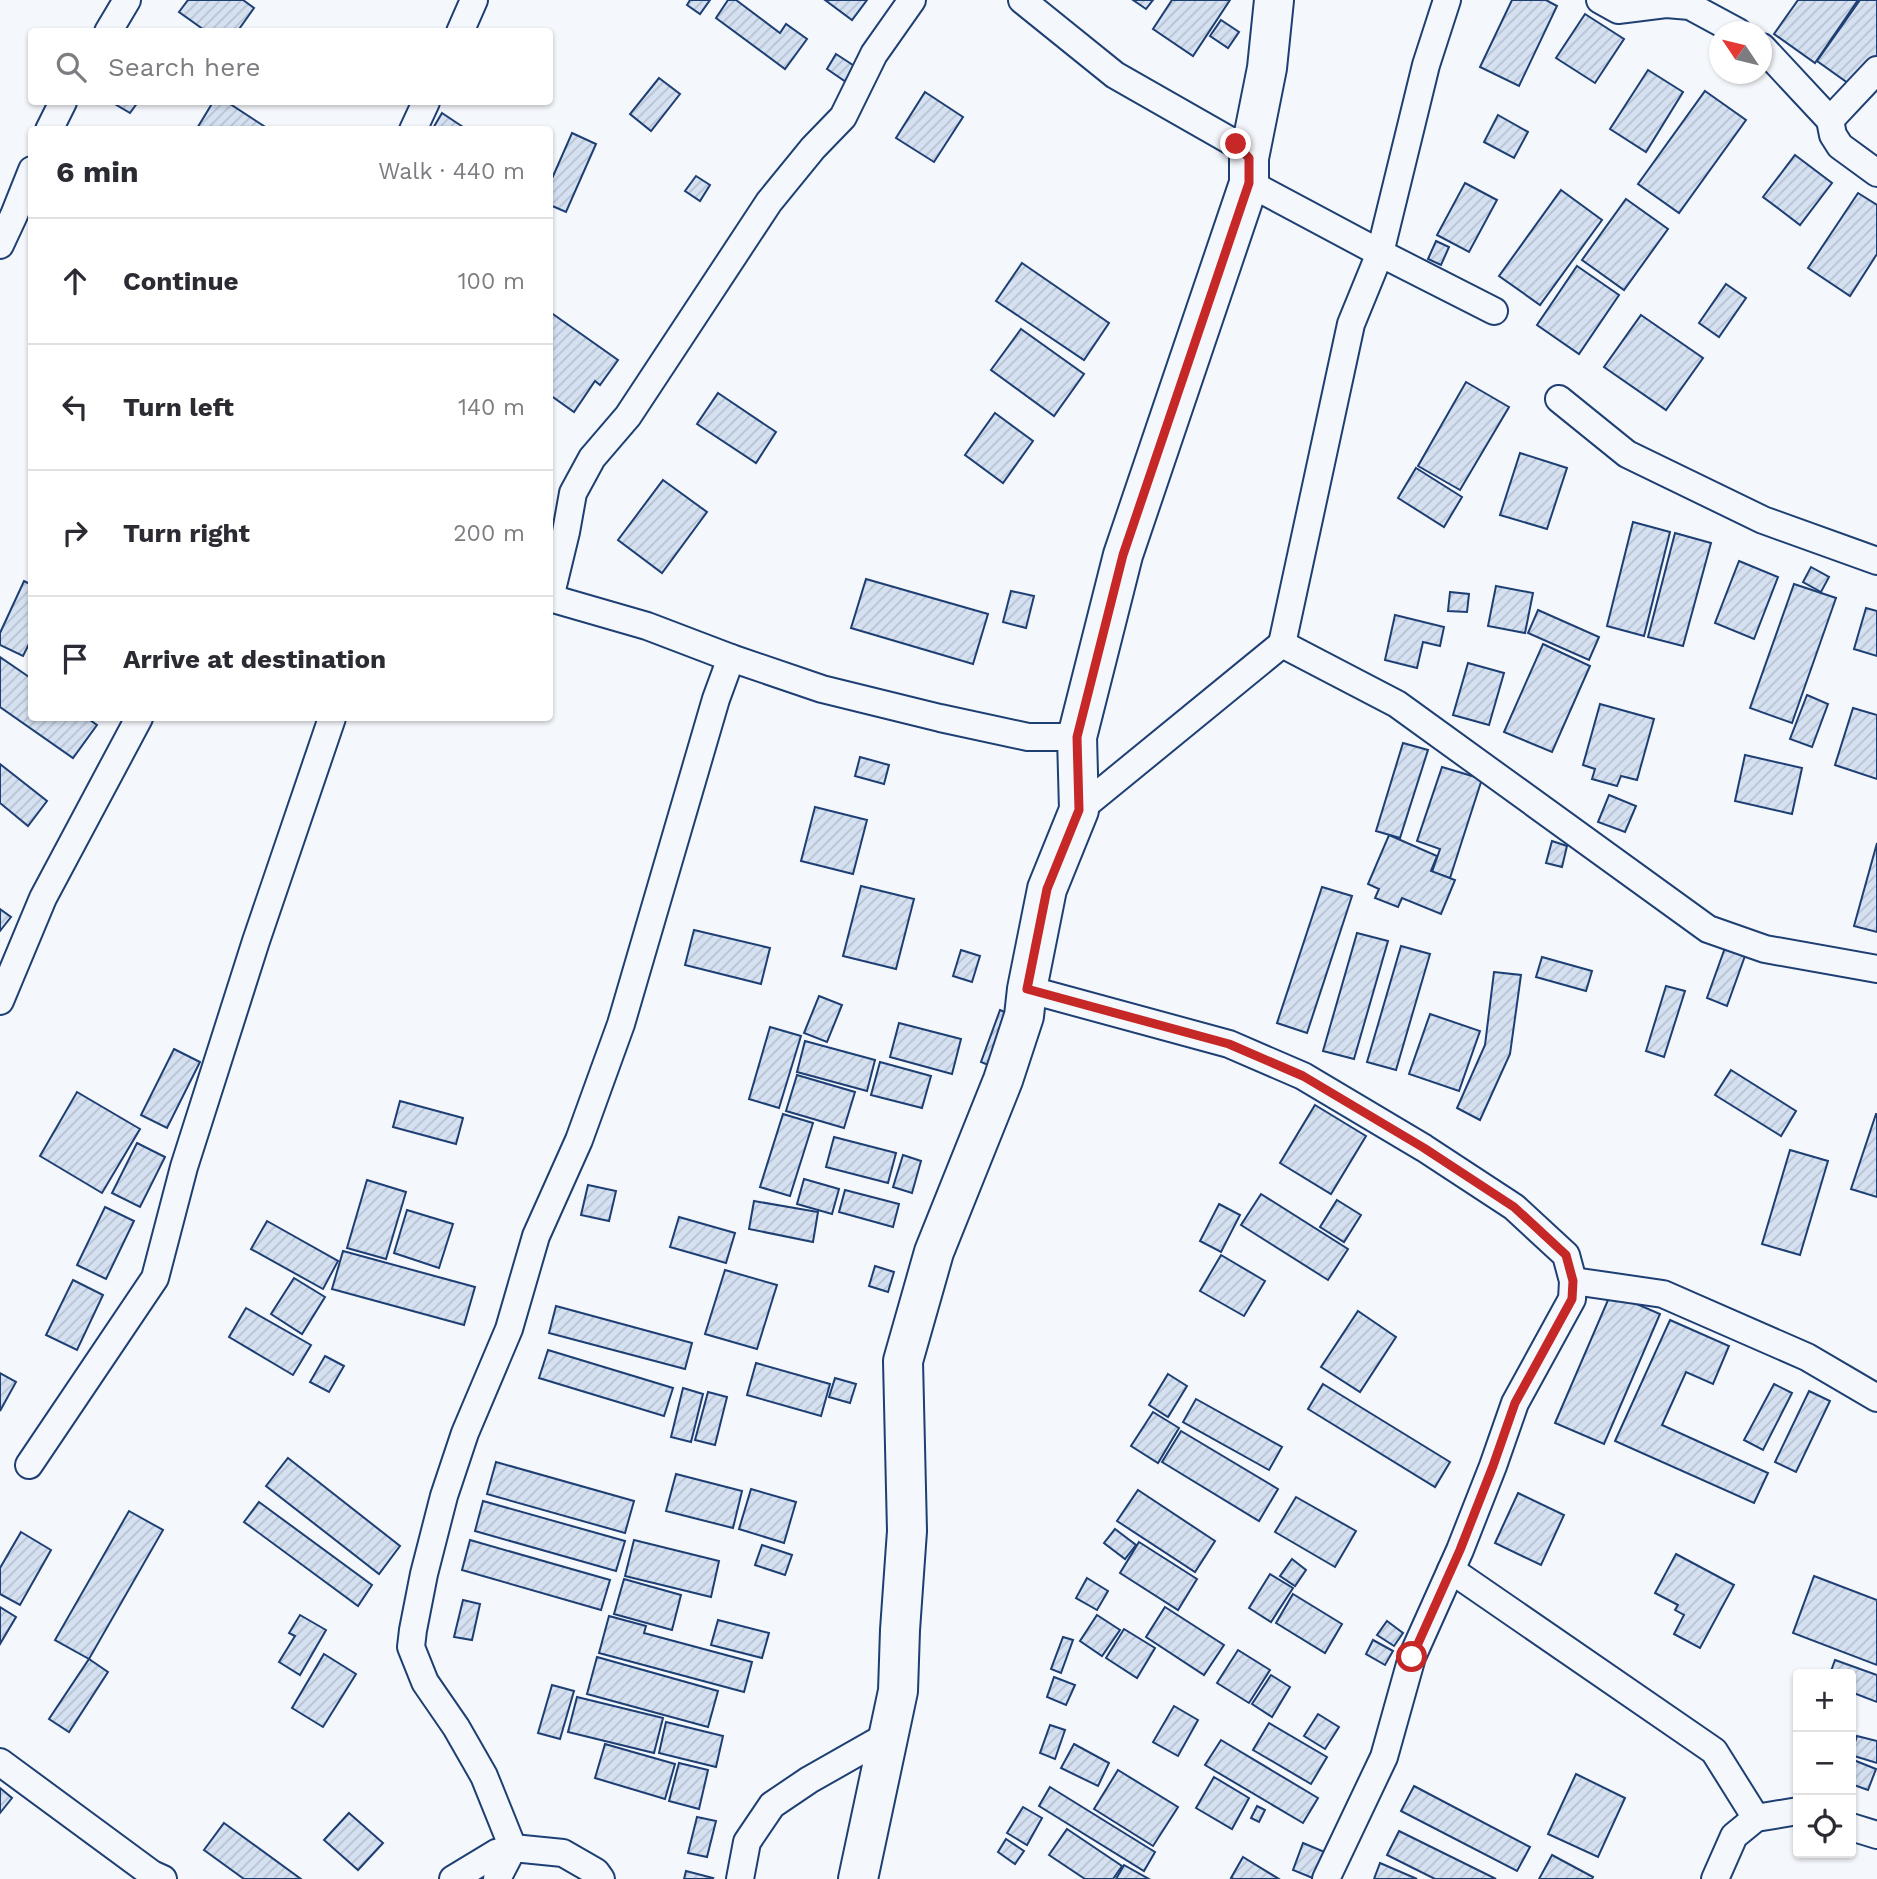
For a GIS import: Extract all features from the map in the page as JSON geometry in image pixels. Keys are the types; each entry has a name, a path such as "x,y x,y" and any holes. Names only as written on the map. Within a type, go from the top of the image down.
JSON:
{"street":[{"path":"110,28 127,0"},
{"path":"462,28 474,0"},
{"path":"553,586 573,493 592,458 628,416 769,202 813,148 843,117 874,54 912,0"},
{"path":"1023,0 1115,75 1236,144 1249,170 1380,253 1494,311"},
{"path":"858,1879 898,1691 907,1531 903,1361 934,1252 1012,1055 1024,1017 1047,889 1079,810 1077,737 1123,555 1249,170 1267,68 1274,0"},
{"path":"1079,810 1282,644 1351,324 1380,253 1426,65 1447,0"},
{"path":"1600,0 1618,10 1667,4 1690,6 1718,21"},
{"path":"1772,58 1830,120 1833,135 1840,146 1877,173"},
{"path":"1830,120 1877,70"},
{"path":"51,126 61,105"},
{"path":"415,126 425,105"},
{"path":"13,236 28,184"},
{"path":"1559,398 1627,454 1763,520 1877,561"},
{"path":"553,599 647,626 822,689 1028,737 1077,737"},
{"path":"1282,644 1397,704 1708,929 1765,949 1877,969"},
{"path":"497,1879 513,1848 484,1776 456,1727 425,1682 411,1647 415,1619 444,1496 465,1433 509,1329 536,1236 579,1140 621,1024 716,699 731,658"},
{"path":"0,1001 43,898 137,721"},
{"path":"29,1465 155,1278 184,1167 256,941 331,721"},
{"path":"1027,989 1229,1044 1303,1076 1424,1148 1514,1207 1566,1255 1573,1281 1572,1299 1515,1403 1451,1570 1412,1657 1384,1757 1326,1879"},
{"path":"1573,1281 1663,1294 1807,1357 1877,1398"},
{"path":"1451,1570 1714,1751 1756,1818"},
{"path":"740,1879 747,1842 772,1805 809,1780 890,1734"},
{"path":"0,1762 152,1874 163,1879"},
{"path":"1715,1879 1734,1836 1756,1818 1793,1812"},
{"path":"1856,1829 1877,1835"},
{"path":"453,1879 496,1853 513,1848 563,1853 596,1872 600,1879"}],"building":[{"path":"188,0 243,0 254,8 240,28 201,28 179,12"},
{"path":"690,0 710,0 700,14 687,5"},
{"path":"728,0 736,0 780,33 786,24 807,39 785,69 716,18"},
{"path":"825,0 867,0 852,20"},
{"path":"1133,0 1153,0 1146,9"},
{"path":"1172,0 1230,0 1193,56 1153,29"},
{"path":"1512,0 1546,0 1557,6 1519,86 1480,67"},
{"path":"1798,0 1858,0 1815,63 1774,34"},
{"path":"1860,0 1877,0 1877,56 1855,88 1817,61"},
{"path":"1585,14 1624,39 1595,83 1556,58"},
{"path":"1221,20 1239,32 1228,48 1210,36"},
{"path":"836,54 859,69 849,84 827,69"},
{"path":"1648,70 1683,92 1646,152 1610,129"},
{"path":"659,78 680,94 651,131 630,114"},
{"path":"1705,91 1746,120 1679,213 1638,184"},
{"path":"925,92 963,117 934,162 896,138"},
{"path":"117,105 136,105 130,113"},
{"path":"211,105 232,105 264,126 198,126"},
{"path":"442,113 462,126 434,126"},
{"path":"1498,115 1528,132 1514,158 1484,142"},
{"path":"572,133 596,144 566,212 553,206 553,176"},
{"path":"1795,155 1832,183 1800,225 1763,197"},
{"path":"696,176 710,185 700,201 685,191"},
{"path":"1465,183 1497,200 1469,252 1437,235"},
{"path":"1561,190 1602,220 1540,305 1499,276"},
{"path":"1858,193 1877,205 1877,254 1850,296 1808,268"},
{"path":"1626,199 1668,229 1624,290 1582,260"},
{"path":"1436,241 1449,247 1441,265 1428,259"},
{"path":"1022,263 1109,323 1084,360 996,301"},
{"path":"1577,266 1619,295 1579,354 1537,325"},
{"path":"1726,284 1746,298 1719,337 1699,323"},
{"path":"553,314 618,360 600,385 595,381 574,412 553,397"},
{"path":"1641,315 1703,358 1666,410 1604,367"},
{"path":"1021,329 1084,374 1054,416 991,370"},
{"path":"1466,382 1509,407 1460,490 1418,466"},
{"path":"718,393 776,432 756,463 697,424"},
{"path":"995,413 1033,441 1003,483 965,455"},
{"path":"1520,453 1567,468 1547,529 1500,515"},
{"path":"1416,468 1462,497 1444,527 1398,498"},
{"path":"663,480 707,512 662,573 618,540"},
{"path":"1633,522 1670,532 1644,636 1607,626"},
{"path":"1675,533 1711,543 1683,646 1648,637"},
{"path":"1739,561 1778,577 1754,639 1715,623"},
{"path":"1811,567 1829,577 1821,592 1803,582"},
{"path":"866,579 988,614 973,664 851,628"},
{"path":"24,581 28,583 28,646 23,656 0,645 0,633"},
{"path":"1794,584 1836,598 1792,723 1750,708"},
{"path":"1496,586 1533,593 1525,633 1488,626"},
{"path":"1011,591 1034,596 1026,628 1003,622"},
{"path":"1450,592 1469,594 1467,612 1448,611"},
{"path":"1866,608 1877,611 1877,656 1854,649"},
{"path":"1538,610 1599,637 1589,660 1528,633"},
{"path":"1395,615 1444,627 1440,646 1423,642 1417,668 1385,660"},
{"path":"1543,644 1590,666 1552,752 1504,732"},
{"path":"0,657 28,676 28,721 91,721 97,725 73,758 0,707"},
{"path":"1468,663 1504,673 1489,725 1453,715"},
{"path":"1807,695 1828,704 1812,747 1790,739"},
{"path":"1600,704 1654,719 1637,780 1621,776 1617,786 1592,779 1595,769 1583,765"},
{"path":"1853,708 1877,715 1877,779 1835,765"},
{"path":"1403,743 1428,750 1400,838 1376,831"},
{"path":"1745,755 1802,768 1792,814 1735,801"},
{"path":"860,757 889,765 884,784 855,776"},
{"path":"0,764 47,801 28,826 0,803"},
{"path":"1442,767 1482,779 1450,878 1432,872 1440,849 1417,841"},
{"path":"1609,795 1636,806 1625,832 1598,822"},
{"path":"815,807 867,820 853,874 801,861"},
{"path":"1389,835 1437,856 1431,871 1455,880 1441,914 1402,898 1398,907 1375,898 1379,889 1368,884"},
{"path":"1552,841 1567,846 1562,867 1546,863"},
{"path":"1877,843 1877,932 1854,926"},
{"path":"861,886 914,899 896,969 843,956"},
{"path":"1322,887 1352,896 1307,1033 1277,1023"},
{"path":"0,909 11,917 0,931"},
{"path":"694,930 770,948 761,984 685,965"},
{"path":"1357,933 1388,941 1354,1059 1323,1051"},
{"path":"1726,945 1746,953 1727,1006 1707,998"},
{"path":"1401,946 1430,954 1396,1070 1367,1062"},
{"path":"961,950 980,956 972,982 953,976"},
{"path":"1542,957 1592,971 1586,991 1536,977"},
{"path":"1494,972 1521,975 1510,1054 1480,1120 1457,1108 1485,1045"},
{"path":"1666,986 1685,991 1664,1057 1646,1051"},
{"path":"819,996 842,1005 827,1042 804,1033"},
{"path":"1000,1010 1007,1013 988,1065 981,1062"},
{"path":"1430,1014 1480,1031 1459,1091 1409,1074"},
{"path":"899,1023 961,1039 952,1074 890,1057"},
{"path":"770,1027 801,1036 779,1108 749,1099"},
{"path":"805,1041 875,1060 867,1091 797,1072"},
{"path":"174,1049 200,1062 167,1128 141,1115"},
{"path":"880,1062 931,1076 922,1108 871,1095"},
{"path":"1731,1070 1796,1111 1781,1136 1715,1095"},
{"path":"797,1075 855,1092 844,1128 786,1111"},
{"path":"77,1092 140,1129 102,1193 40,1156"},
{"path":"400,1101 463,1118 456,1144 393,1127"},
{"path":"1315,1105 1366,1136 1331,1194 1280,1163"},
{"path":"783,1114 813,1123 790,1196 760,1187"},
{"path":"1877,1114 1877,1197 1851,1189"},
{"path":"834,1137 896,1153 888,1183 826,1167"},
{"path":"137,1143 165,1157 140,1207 112,1193"},
{"path":"1790,1150 1828,1161 1800,1255 1762,1244"},
{"path":"903,1155 921,1161 912,1193 893,1187"},
{"path":"804,1179 839,1189 832,1214 797,1204"},
{"path":"367,1180 406,1192 386,1259 347,1248"},
{"path":"588,1185 616,1191 609,1221 581,1215"},
{"path":"845,1190 899,1204 893,1227 839,1212"},
{"path":"1261,1194 1348,1249 1328,1280 1241,1225"},
{"path":"1337,1200 1361,1215 1344,1242 1320,1227"},
{"path":"754,1201 818,1212 813,1242 749,1229"},
{"path":"1219,1204 1240,1215 1221,1252 1200,1241"},
{"path":"105,1207 134,1221 106,1279 77,1265"},
{"path":"407,1210 453,1224 439,1268 394,1253"},
{"path":"679,1217 735,1233 726,1263 670,1247"},
{"path":"267,1221 338,1261 323,1289 251,1249"},
{"path":"343,1251 475,1287 464,1325 332,1289"},
{"path":"1221,1255 1265,1281 1244,1316 1200,1291"},
{"path":"875,1266 894,1272 888,1292 869,1286"},
{"path":"725,1270 777,1285 757,1349 705,1334"},
{"path":"294,1278 325,1297 302,1334 271,1314"},
{"path":"73,1280 103,1295 77,1350 46,1335"},
{"path":"1611,1293 1660,1314 1604,1444 1555,1423"},
{"path":"556,1306 692,1343 685,1369 549,1333"},
{"path":"246,1308 311,1345 293,1375 229,1337"},
{"path":"1358,1311 1396,1337 1360,1392 1321,1367"},
{"path":"1670,1320 1729,1346 1713,1384 1686,1372 1662,1425 1768,1473 1754,1503 1615,1441"},
{"path":"548,1350 673,1388 664,1416 539,1378"},
{"path":"325,1356 344,1366 329,1392 310,1382"},
{"path":"756,1363 830,1384 821,1416 747,1395"},
{"path":"0,1373 16,1382 0,1411"},
{"path":"1168,1374 1187,1386 1168,1417 1149,1405"},
{"path":"835,1378 856,1384 850,1403 829,1397"},
{"path":"1323,1384 1450,1462 1435,1487 1308,1409"},
{"path":"1774,1384 1792,1393 1763,1450 1744,1440"},
{"path":"683,1388 703,1394 691,1442 671,1437"},
{"path":"1809,1391 1830,1401 1796,1472 1775,1462"},
{"path":"708,1392 727,1397 715,1445 695,1440"},
{"path":"1196,1399 1282,1447 1269,1470 1183,1422"},
{"path":"1153,1412 1179,1428 1158,1463 1131,1446"},
{"path":"1181,1431 1278,1489 1259,1521 1162,1462"},
{"path":"288,1458 400,1546 379,1574 266,1486"},
{"path":"496,1462 634,1501 625,1533 487,1494"},
{"path":"676,1474 742,1491 733,1528 666,1511"},
{"path":"751,1489 796,1502 784,1543 739,1529"},
{"path":"1138,1490 1215,1541 1195,1572 1117,1521"},
{"path":"1518,1493 1564,1515 1541,1565 1495,1543"},
{"path":"1296,1497 1356,1531 1335,1567 1275,1532"},
{"path":"483,1501 625,1541 616,1571 475,1531"},
{"path":"259,1502 372,1585 358,1606 244,1522"},
{"path":"129,1511 163,1530 89,1659 55,1640"},
{"path":"1115,1529 1136,1545 1125,1559 1104,1543"},
{"path":"21,1532 51,1550 20,1605 0,1594 0,1568"},
{"path":"470,1540 610,1580 601,1610 462,1570"},
{"path":"634,1540 719,1561 711,1597 625,1576"},
{"path":"1139,1542 1197,1579 1178,1610 1120,1573"},
{"path":"762,1545 792,1555 785,1575 755,1565"},
{"path":"1676,1554 1734,1585 1700,1648 1674,1634 1684,1615 1675,1610 1678,1605 1655,1593"},
{"path":"1292,1559 1306,1570 1295,1586 1280,1576"},
{"path":"1270,1574 1293,1588 1271,1622 1249,1608"},
{"path":"1814,1576 1877,1600 1877,1665 1793,1633"},
{"path":"1087,1578 1108,1591 1097,1610 1076,1598"},
{"path":"624,1579 681,1595 672,1630 614,1614"},
{"path":"1293,1594 1342,1624 1325,1653 1276,1623"},
{"path":"463,1600 480,1604 472,1640 454,1637"},
{"path":"0,1607 16,1617 0,1644"},
{"path":"1165,1607 1224,1645 1204,1675 1146,1637"},
{"path":"300,1615 326,1630 300,1675 279,1662 295,1636 289,1633"},
{"path":"1097,1615 1120,1630 1102,1656 1080,1641"},
{"path":"609,1616 646,1626 644,1633 752,1662 744,1692 599,1653"},
{"path":"718,1620 769,1633 762,1658 711,1645"},
{"path":"1387,1621 1403,1633 1394,1646 1377,1635"},
{"path":"1124,1629 1155,1648 1137,1678 1106,1658"},
{"path":"1063,1637 1073,1640 1061,1673 1051,1669"},
{"path":"1373,1640 1393,1651 1385,1665 1366,1654"},
{"path":"1238,1650 1270,1670 1249,1703 1217,1683"},
{"path":"324,1654 356,1674 323,1727 292,1708"},
{"path":"597,1657 718,1691 708,1727 587,1694"},
{"path":"89,1659 108,1672 69,1732 49,1719"},
{"path":"1835,1660 1877,1675 1877,1702 1856,1694 1856,1669 1832,1669"},
{"path":"1271,1675 1290,1687 1272,1717 1252,1704"},
{"path":"1054,1677 1075,1685 1066,1705 1047,1697"},
{"path":"552,1685 574,1691 560,1739 538,1733"},
{"path":"577,1697 663,1718 654,1753 568,1732"},
{"path":"1174,1706 1198,1720 1178,1756 1153,1742"},
{"path":"1318,1714 1339,1727 1325,1749 1304,1736"},
{"path":"666,1722 723,1736 716,1767 659,1753"},
{"path":"1269,1723 1327,1757 1311,1784 1253,1750"},
{"path":"1050,1725 1065,1730 1055,1759 1040,1753"},
{"path":"1857,1736 1877,1741 1877,1763 1856,1757"},
{"path":"1221,1740 1318,1798 1303,1823 1205,1765"},
{"path":"605,1744 675,1764 665,1799 595,1778"},
{"path":"1074,1744 1109,1763 1098,1786 1061,1768"},
{"path":"1856,1761 1876,1769 1868,1790 1856,1786"},
{"path":"679,1763 708,1770 699,1809 669,1801"},
{"path":"1118,1770 1178,1807 1153,1846 1094,1809"},
{"path":"1576,1774 1625,1798 1598,1857 1548,1834"},
{"path":"1214,1777 1249,1798 1232,1829 1196,1808"},
{"path":"1414,1786 1530,1847 1517,1871 1401,1811"},
{"path":"1050,1787 1155,1852 1144,1871 1039,1806"},
{"path":"0,1788 12,1798 0,1813"},
{"path":"1257,1806 1265,1810 1259,1822 1251,1818"},
{"path":"1023,1807 1042,1818 1027,1845 1007,1833"},
{"path":"349,1813 383,1843 358,1870 324,1840"},
{"path":"697,1817 716,1821 707,1857 688,1853"},
{"path":"224,1823 301,1879 244,1879 204,1850"},
{"path":"1067,1829 1122,1866 1113,1879 1085,1879 1049,1855"},
{"path":"1399,1831 1496,1879 1435,1879 1387,1855"},
{"path":"1006,1839 1024,1851 1015,1864 998,1852"},
{"path":"1303,1843 1327,1853 1315,1879 1293,1870"},
{"path":"1552,1855 1593,1877 1592,1879 1539,1879"},
{"path":"1243,1857 1279,1879 1231,1878"},
{"path":"1380,1863 1417,1879 1374,1879"},
{"path":"1124,1865 1149,1879 1116,1879"},
{"path":"686,1871 713,1878 684,1879"}],"route":[{"path":"1236,144 1249,158 1249,183 1123,555 1077,737 1079,810 1047,889 1027,989 1229,1044 1303,1076 1424,1148 1514,1207 1566,1255 1573,1281 1572,1299 1515,1403 1460,1550 1412,1657"}]}
